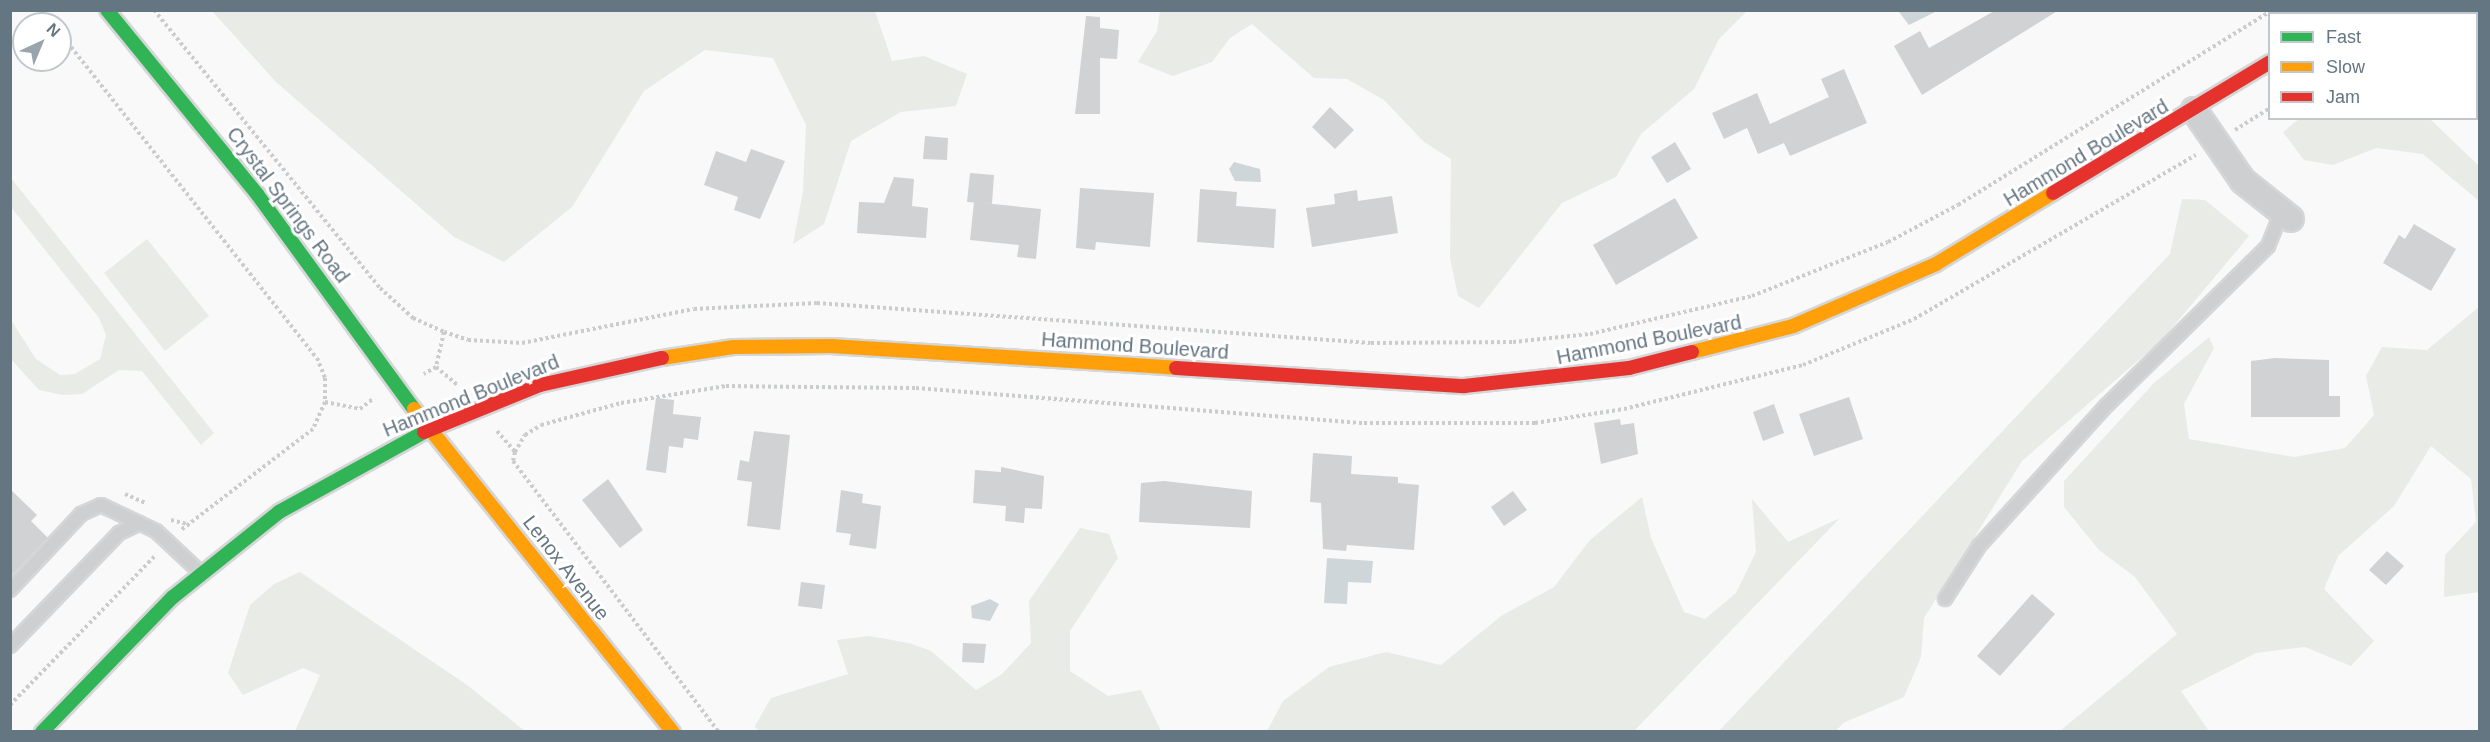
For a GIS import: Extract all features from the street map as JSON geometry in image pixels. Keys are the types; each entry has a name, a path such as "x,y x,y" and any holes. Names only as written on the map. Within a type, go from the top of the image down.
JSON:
{"street":[{"name":"Crystal Springs Road","path":"108,10 257,194 429,429"},
{"name":"Hammond Boulevard","path":"42,732 202,574 279,512 429,429 594,369 733,347 831,346 1464,386 1629,368 1737,344 1871,295 2031,210 2268,63"},
{"path":"2194,110 2243,181 2286,215"},
{"name":"Lenox Avenue","path":"429,429 673,732"}],"lane":[{"path":"1945,599 1979,546 2107,405 2268,246 2286,215"},
{"path":"10,590 81,514 101,506 140,523 202,574"},
{"path":"10,646 119,533 140,523"}],"path":[{"path":"444,332 468,340 522,343 693,309 817,303 1371,343 1513,342 1590,333 1752,296 1888,242 1958,205 2268,13"},
{"path":"72,48 317,358 325,402"},
{"path":"515,452 513,461 719,732"}],"shaded area":[{"path":"1160,10 1747,11 1719,39 1694,89 1641,134 1616,177 1562,203 1479,308 1458,296 1450,258 1451,159 1424,142 1384,100 1347,79 1314,78 1252,24 1230,38 1212,62 1173,76 1138,62 1157,31"},
{"path":"1900,10 1937,11 1909,25 1899,12"},
{"path":"212,11 875,11 892,61 924,56 967,74 956,106 901,112 851,141 824,224 793,244 803,191 806,125 773,58 705,50 644,91 572,207 504,262 454,237 276,82"},
{"path":"2298,120 2431,120 2479,166 2479,201 2423,154 2376,148 2333,165 2304,160 2283,132"},
{"path":"1234,162 1260,169 1261,182 1235,181 1229,169"},
{"path":"11,178 214,433 201,445 142,371 119,370 82,394 63,395 39,390 11,359 11,320 36,359 60,375 75,374 100,359 106,335 99,318 11,207"},
{"path":"2182,199 2205,200 2249,236 2162,340 2022,461 1924,618 1921,657 1904,697 1843,723 1836,731 1719,731 2170,254"},
{"path":"147,239 209,316 165,351 104,273"},
{"path":"2479,307 2479,592 2444,597 2445,555 2476,522 2471,479 2431,446 2394,506 2338,556 2324,589 2374,641 2351,666 2305,647 2256,653 2181,691 2209,731 2060,731 2177,634 2135,577 2099,550 2064,507 2064,481 2153,384 2209,337 2214,348 2184,404 2189,439 2294,457 2345,448 2374,415 2366,376 2382,347 2427,350"},
{"path":"1642,497 1651,538 1684,612 1705,619 1736,593 1756,552 1752,499 1788,542 1840,518 1634,731 1267,731 1283,701 1329,667 1386,652 1441,665 1501,616 1554,587 1590,540"},
{"path":"1080,528 1109,534 1118,558 1070,631 1070,671 1108,696 1141,690 1161,731 758,731 755,726 771,698 848,674 837,640 869,636 909,643 931,651 976,690 1002,674 1031,643 1029,601"},
{"path":"1327,558 1373,561 1371,583 1348,582 1347,604 1324,603"},
{"path":"300,572 467,685 525,731 295,731 320,675 303,668 243,695 228,673 250,605 274,584"},
{"path":"990,599 999,604 990,621 972,618 971,606"}],"building":[{"path":"1996,10 2059,10 1922,95 1894,46 1920,31 1929,48"},
{"path":"1086,16 1100,17 1100,28 1119,30 1117,59 1100,58 1100,114 1075,114"},
{"path":"1844,69 1867,123 1790,156 1784,143 1758,154 1747,128 1724,139 1712,113 1757,93 1770,124 1829,97 1821,79"},
{"path":"1330,107 1354,130 1335,149 1312,127"},
{"path":"925,136 948,138 947,160 923,159"},
{"path":"1675,142 1691,169 1667,183 1651,157"},
{"path":"751,149 785,161 760,219 734,210 738,197 704,185 716,151 746,162"},
{"path":"970,173 994,175 992,204 967,202"},
{"path":"894,177 914,179 912,206 928,208 926,238 857,233 859,202 884,203"},
{"path":"1080,188 1154,193 1150,247 1096,242 1095,250 1076,248"},
{"path":"1200,189 1237,192 1236,206 1276,209 1274,248 1197,242"},
{"path":"1357,190 1358,201 1392,196 1398,233 1312,247 1306,208 1335,204 1334,194"},
{"path":"1675,198 1698,238 1616,285 1593,245"},
{"path":"974,202 1041,209 1036,259 1017,257 1019,245 970,240"},
{"path":"2414,224 2456,249 2431,291 2383,263 2399,235 2405,239"},
{"path":"2275,358 2329,360 2329,396 2340,396 2340,417 2251,417 2251,361"},
{"path":"1849,397 1863,439 1814,456 1799,414"},
{"path":"656,398 674,400 673,414 701,417 698,440 684,438 683,448 669,446 666,473 646,470"},
{"path":"1774,404 1784,433 1763,441 1753,412"},
{"path":"1620,419 1621,425 1634,423 1638,454 1601,464 1594,423"},
{"path":"754,431 790,435 780,530 747,526 752,482 737,480 740,460 749,462"},
{"path":"1313,453 1352,456 1351,474 1398,477 1398,483 1419,485 1414,550 1347,545 1346,551 1323,549 1321,503 1310,502"},
{"path":"1001,467 1044,476 1042,509 1025,508 1024,523 1005,521 1006,506 973,503 975,470 1001,472"},
{"path":"608,479 643,530 620,548 582,500"},
{"path":"1164,481 1252,491 1250,528 1139,522 1141,483"},
{"path":"10,489 37,515 31,521 48,538 10,577"},
{"path":"841,490 863,494 862,503 881,506 876,549 849,545 851,534 836,532"},
{"path":"1513,491 1527,510 1504,526 1491,507"},
{"path":"2387,551 2404,566 2386,585 2369,570"},
{"path":"801,582 825,585 822,609 798,606"},
{"path":"2032,594 2055,614 2000,676 1977,656"},
{"path":"963,643 986,644 984,663 962,662"}],"traffic: fast":[{"path":"107,10 257,194 414,409"},
{"path":"42,732 173,597 279,512 424,432"}],"traffic: slow":[{"path":"1692,352 1793,326 1936,264 2053,193"},
{"path":"662,358 733,347 831,346 1176,368"},
{"path":"414,409 673,732"}],"traffic: jam":[{"path":"2053,193 2268,63"},
{"path":"1176,368 1464,386 1629,368 1692,352"},
{"path":"424,432 540,385 662,358"}]}
